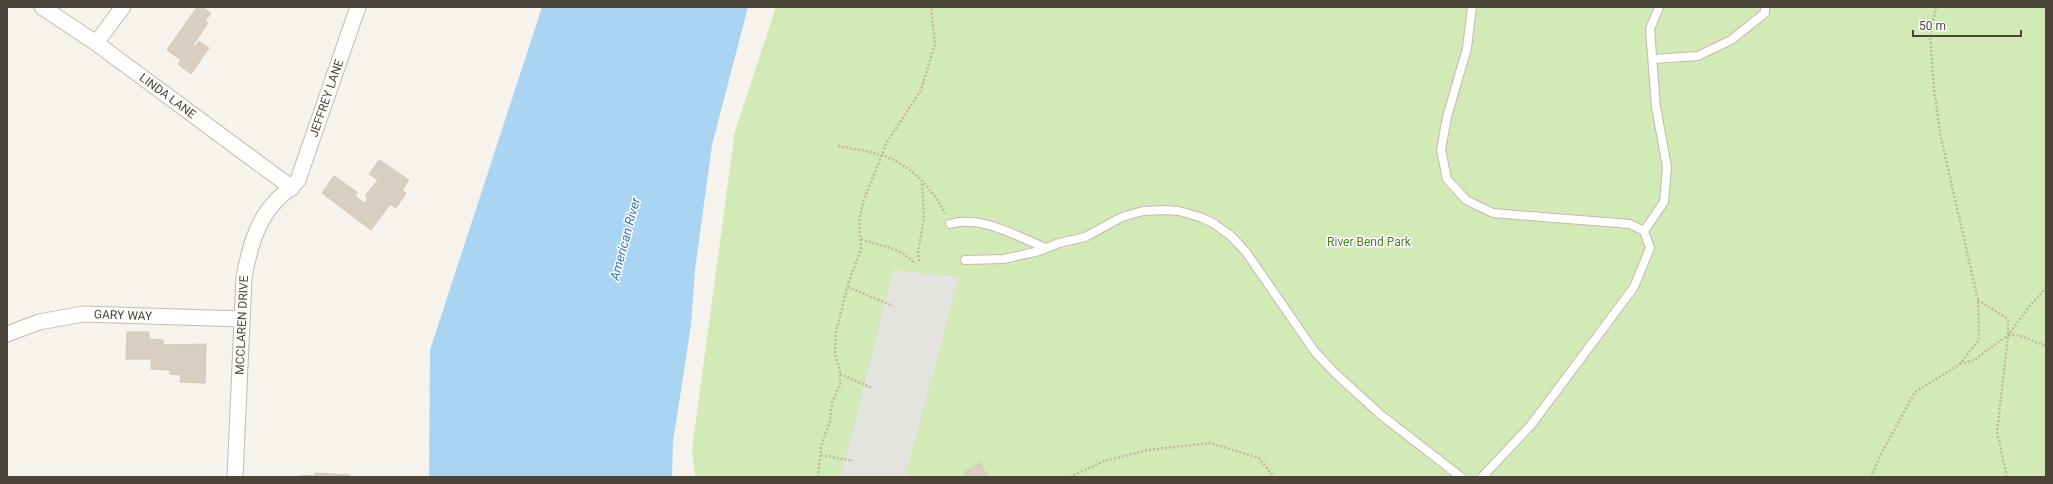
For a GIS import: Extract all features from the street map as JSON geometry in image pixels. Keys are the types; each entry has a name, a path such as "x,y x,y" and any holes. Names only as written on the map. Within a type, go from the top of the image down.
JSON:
{"street":[{"name":"LINDA LANE","path":"42,7 96,43 292,188"},
{"path":"96,43 122,7"},
{"name":"JEFFREY LANE","path":"292,188 298,180 358,7"},
{"name":"MCCLAREN DRIVE","path":"235,477 244,278 249,254 257,231 275,202 292,188"},
{"name":"GARY WAY","path":"7,334 38,322 83,314 242,320"}],"lane":[{"path":"1472,7 1468,48 1447,117 1442,150 1447,179 1466,200 1493,214 1630,224 1644,231 1650,248 1634,287 1531,425 1482,477"},
{"path":"1644,231 1664,202 1667,167 1656,107 1650,29 1659,7"},
{"path":"1653,59 1698,56 1732,40 1765,13 1765,7"},
{"path":"965,260 1004,259 1046,248 1085,237 1122,217 1143,212 1165,210 1179,211 1214,223 1231,236 1246,252 1315,352 1336,374 1381,415 1460,477"},
{"path":"950,224 963,220 977,222 1046,248"}],"path":[{"path":"818,477 817,468 821,455 821,446 830,421 832,403 840,384 840,374 835,344 838,321 861,249 859,221 863,202 869,185 883,156 887,142 921,90 935,44 931,7"},
{"path":"1936,7 1930,34 1934,90 1941,138 1978,300 1979,340 1959,364"},
{"path":"838,146 883,156 903,164 922,181 940,203 950,224"},
{"path":"919,261 918,252 924,218 922,181"},
{"path":"861,238 876,245 901,251 915,264"},
{"path":"848,287 893,306"},
{"path":"1871,477 1881,454 1915,392 1959,364 1974,360 2008,335 2028,308 2046,288"},
{"path":"1978,300 2008,318 2008,335 1996,432 2006,477"},
{"path":"2008,335 2018,335 2046,346"},
{"path":"840,374 872,388"},
{"path":"1070,477 1104,461 1147,450 1210,443 1259,458 1274,477"},
{"path":"821,455 853,461"}],"green space":[{"name":"River Bend Park","path":"776,7 2046,7 2046,477 695,477 692,449 735,131"}],"shaded area":[{"path":"893,270 959,277 905,477 841,477"}],"water":[{"name":"American River","path":"542,7 748,7 712,145 695,270 691,325 673,442 672,477 429,477 430,350"}],"building":[{"path":"197,7 202,7 211,13 205,21 208,23 193,45 195,47 199,41 209,48 191,74 178,64 181,60 167,50"},
{"path":"379,160 409,180 402,190 406,193 396,208 390,204 371,230 322,193 334,176 357,192 355,196 364,203 368,198 365,196 378,180 369,174"},
{"path":"127,332 149,332 149,339 163,340 163,345 206,344 205,383 180,382 181,375 170,374 170,370 151,369 151,359 126,359"},
{"path":"980,463 988,477 967,477 964,473"},
{"path":"315,473 350,475 350,477 297,477 304,475 315,476"}]}
